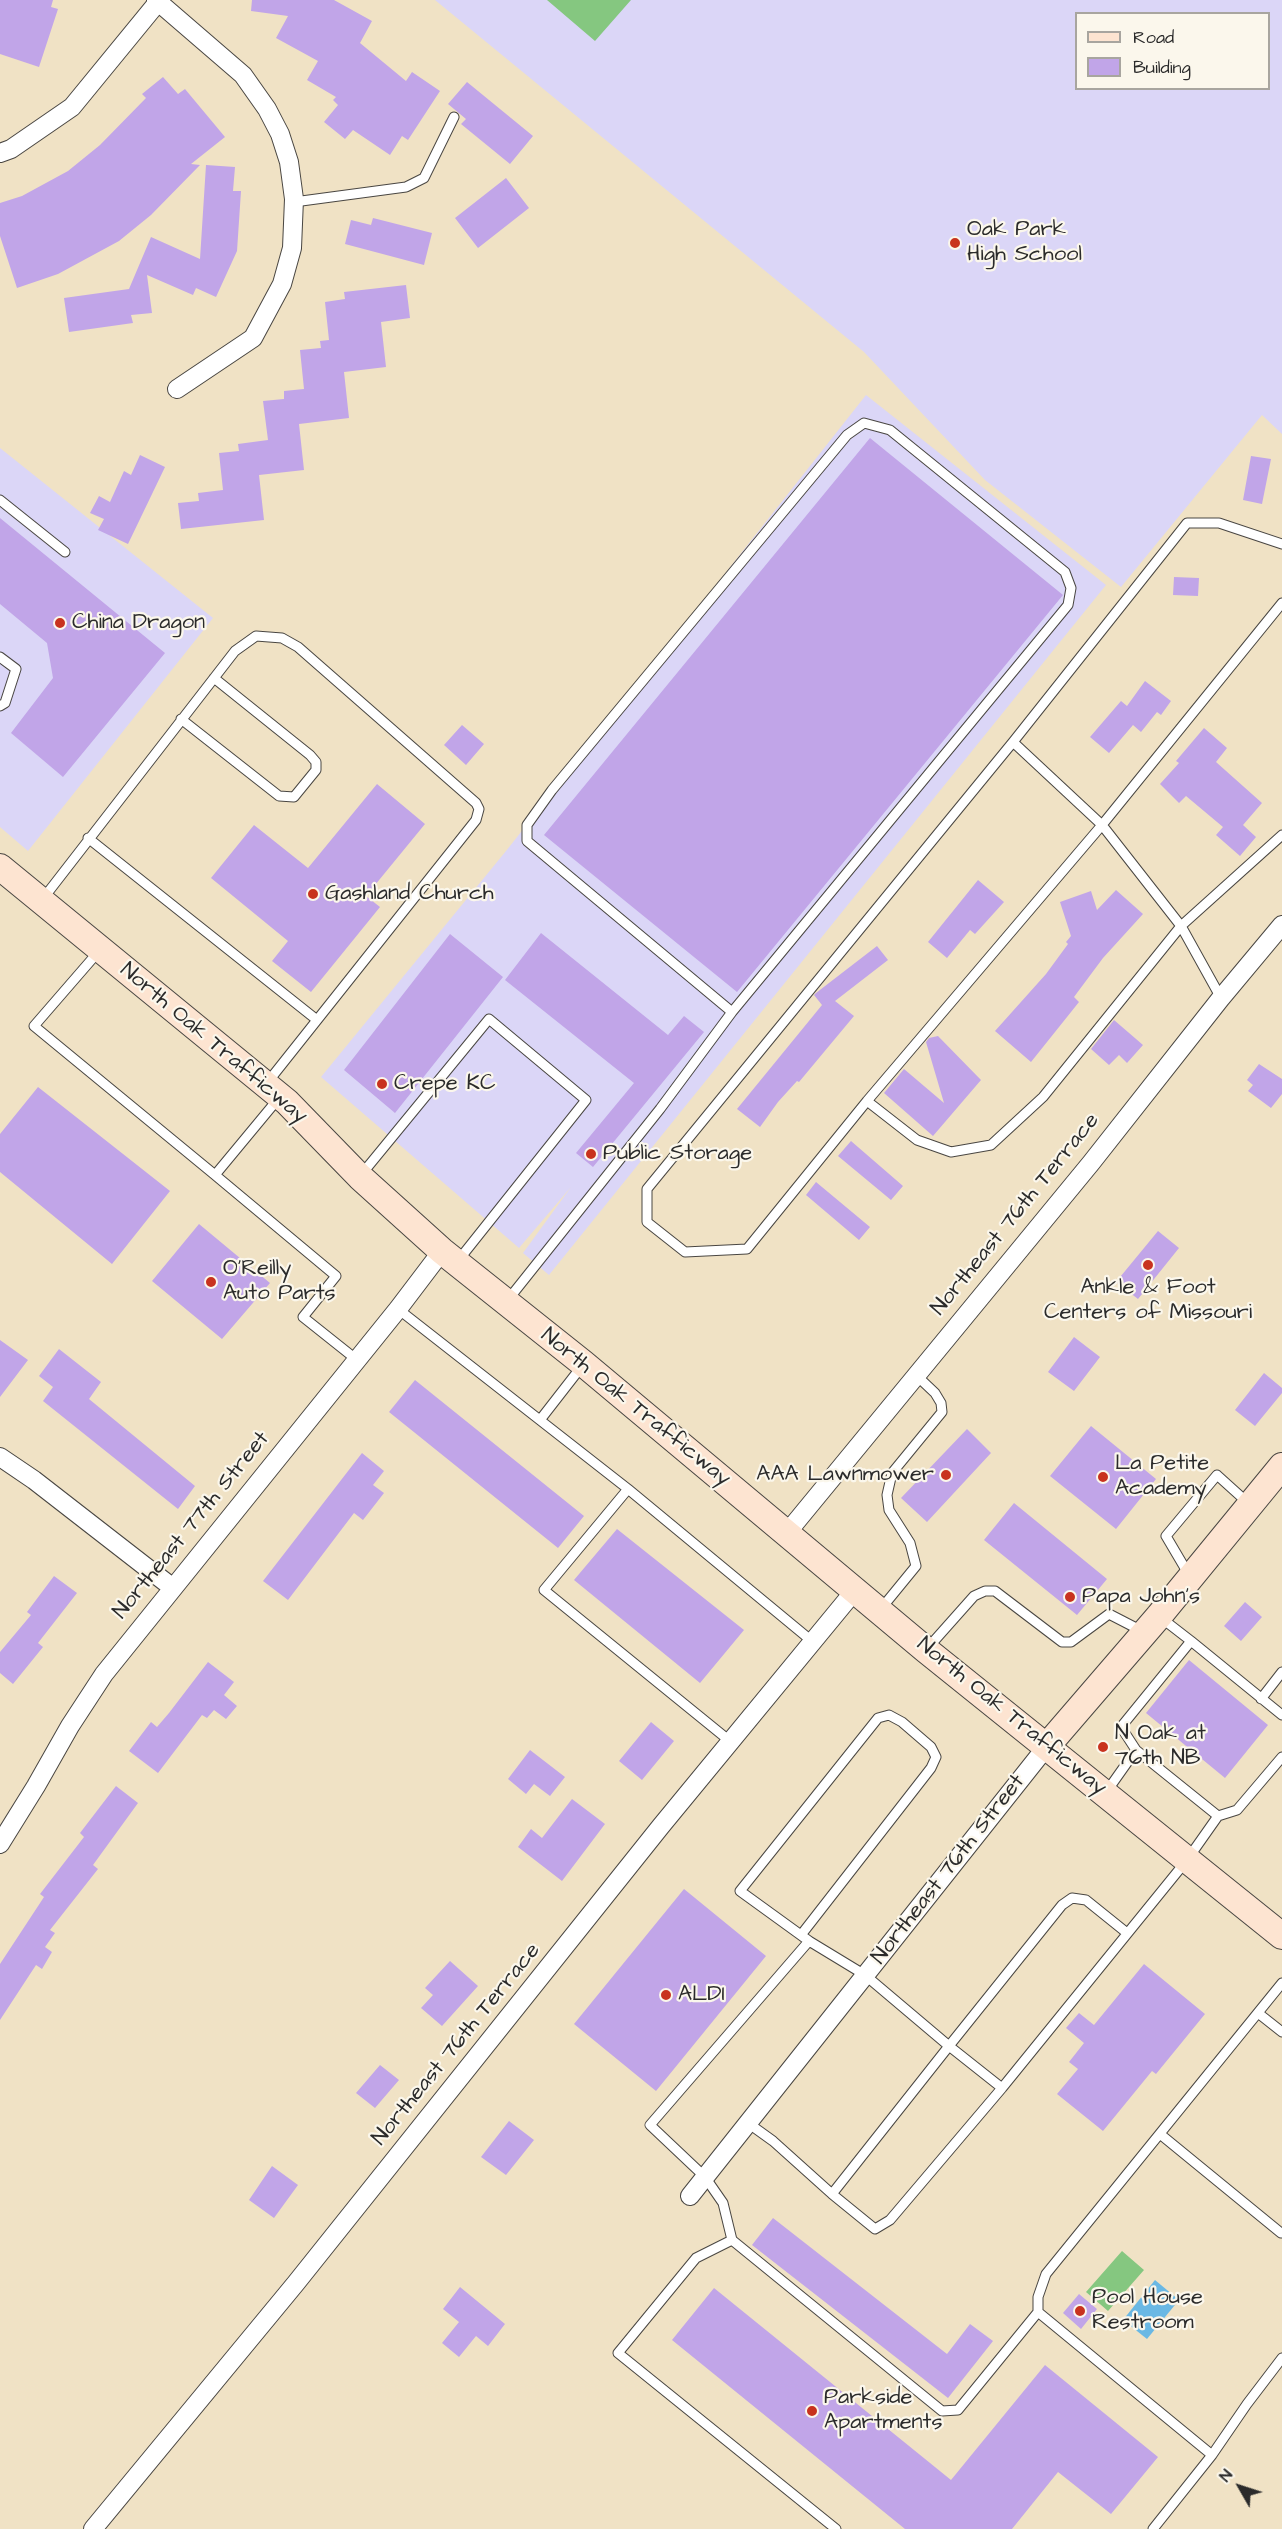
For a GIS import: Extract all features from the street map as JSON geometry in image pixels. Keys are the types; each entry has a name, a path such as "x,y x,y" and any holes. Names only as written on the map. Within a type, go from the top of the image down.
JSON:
{"main road":[{"name":"North Oak Trafficway","path":"0,867 273,1091 360,1177 449,1257 584,1364 786,1534 856,1589 926,1650 1282,1936"},
{"name":"Northeast 76th Street","path":"1047,1746 1282,1466"}],"street":[{"path":"0,153 11,149 72,107 157,1 243,75 267,109 280,135 289,162 294,202 292,248 282,284 253,338 177,389"},
{"name":"Northeast 76th Terrace","path":"786,1534 1091,1163 1221,998 1282,925"},
{"name":"Northeast 77th Street","path":"0,1844 5,1824 36,1786 70,1726 104,1674 398,1309 449,1257"},
{"path":"0,1457 34,1480 173,1588"},
{"name":"Northeast 76th Terrace","path":"93,2529 303,2274 661,1826 856,1589"},
{"name":"Northeast 76th Street","path":"690,2196 1047,1746"}],"lane":[{"path":"294,202 405,187 424,178 454,117"},
{"path":"505,1303 660,1109 732,1012 1068,605 1071,588 1065,572 890,430 864,423 847,435 560,781 527,825 527,841 732,1012"},
{"path":"0,500 65,552"},
{"path":"1282,544 1220,523 1187,524 1013,742 647,1190 647,1222 685,1252 747,1249 867,1101 1102,825 1282,603"},
{"path":"41,901 213,678 235,651 256,636 282,638 298,647 476,803 479,809 476,820 317,1020 273,1091 215,1175"},
{"path":"0,657 16,669 5,703 0,706"},
{"path":"181,719 279,796 294,797 316,770 316,762 310,754 213,678"},
{"path":"1013,742 1102,825 1181,926 1221,998"},
{"path":"867,1101 917,1140 951,1152 991,1144 1044,1097 1181,926 1282,835"},
{"path":"88,838 317,1020"},
{"path":"100,949 34,1026 336,1276 303,1317 357,1360"},
{"path":"360,1177 489,1019 586,1100 449,1257"},
{"path":"398,1309 628,1489 813,1643"},
{"path":"540,1420 584,1364"},
{"path":"880,1610 916,1566 910,1544 890,1510 887,1495 892,1473 942,1412 935,1393 916,1375"},
{"path":"1190,1576 1166,1536 1217,1476 1250,1504"},
{"path":"628,1489 544,1590 730,1742"},
{"path":"926,1650 974,1596 985,1591 995,1591 1062,1642 1071,1642 1109,1614 1151,1624 1191,1641 1282,1715"},
{"path":"1191,1641 1121,1727 1136,1750 1218,1816"},
{"path":"1262,1699 1282,1672"},
{"path":"1002,2088 865,1975 805,1938 740,1891 878,1718 889,1715 902,1722 931,1748 936,1757 931,1768 805,1938 650,2125 705,2177 723,2203 732,2240 942,2411 958,2410 1038,2312 1038,2297 1046,2274 1282,1983"},
{"path":"1106,1793 1136,1750"},
{"path":"748,2123 773,2141 875,2229 890,2220 1002,2088 1187,1860 1218,1816 1237,1810 1282,1758"},
{"path":"832,2194 1062,1905 1072,1898 1086,1900 1127,1934"},
{"path":"1258,2013 1282,2032"},
{"path":"1160,2134 1281,2233"},
{"path":"732,2240 696,2258 618,2353 836,2529"},
{"path":"1038,2312 1212,2455"},
{"path":"1153,2529 1212,2455 1282,2358"}],"shaded area":[{"name":"Oak Park High School","path":"435,0 1282,0 1282,434 1262,415 1121,587 985,480 864,352"},
{"name":"Public Storage","path":"866,395 1106,585 549,1275 523,1253 571,1187 519,1248 321,1077 506,851"},
{"path":"0,448 213,618 28,851 0,827"}],"green space":[{"path":"547,0 631,0 595,41"},
{"path":"1122,2251 1144,2270 1108,2311 1086,2292"}],"water":[{"path":"1155,2280 1179,2300 1147,2339 1123,2320"}],"building":[{"path":"0,0 53,0 51,7 58,9 39,67 0,54"},
{"path":"252,0 334,0 372,21 360,43 406,81 412,72 440,91 408,140 402,136 390,155 353,130 345,139 324,122 338,105 333,100 336,97 307,80 318,61 276,38 288,16 251,11"},
{"path":"163,77 178,94 185,89 225,137 191,164 200,165 151,215 119,241 58,274 17,288 0,236 0,203 22,196 68,171 100,145 146,98 142,94"},
{"path":"467,82 533,136 510,164 461,124 466,119 448,104"},
{"path":"206,165 235,167 233,191 241,191 237,251 216,297 196,288 193,295 147,275 152,313 131,315 133,323 69,332 64,298 129,289 151,237 200,259"},
{"path":"506,178 529,208 478,248 455,218"},
{"path":"373,218 432,233 424,265 345,244 351,220 371,225"},
{"path":"406,285 410,318 381,322 386,367 344,372 349,418 299,424 304,470 259,475 264,520 181,529 178,503 199,501 198,493 223,490 219,453 239,451 238,444 268,440 263,401 284,399 284,391 304,389 300,350 321,348 320,341 329,340 325,302 345,299 344,292"},
{"name":"Public Storage","path":"870,438 1063,595 737,992 544,835"},
{"path":"140,455 165,467 128,544 98,530 104,519 90,513 99,496 110,502 124,471 131,475"},
{"path":"1251,456 1271,459 1262,504 1243,500"},
{"path":"0,518 165,653 63,777 11,733 53,678 47,643 0,604"},
{"path":"1174,577 1199,578 1198,596 1173,595"},
{"path":"1145,681 1171,701 1161,715 1157,712 1141,732 1133,725 1109,753 1090,737 1121,701 1127,706"},
{"path":"462,725 484,744 466,765 444,745"},
{"path":"1204,728 1227,748 1216,762 1262,803 1243,825 1256,837 1240,856 1216,835 1223,827 1186,796 1179,803 1160,784 1179,763 1176,761"},
{"path":"377,784 425,824 366,896 380,907 311,992 272,961 288,941 211,878 254,825 308,868"},
{"path":"978,880 1004,902 975,934 970,930 947,958 928,942"},
{"path":"1116,890 1143,914 1103,958 1074,997 1079,1002 1031,1062 995,1031 1046,974 1068,944 1066,942 1071,936 1060,902 1091,891 1097,910"},
{"path":"541,933 668,1035 684,1016 704,1032 593,1167 576,1153 634,1083 505,980"},
{"path":"450,934 503,977 395,1113 344,1070"},
{"path":"877,946 888,960 835,1001 854,1016 799,1082 797,1081 778,1102 760,1127 737,1109 822,1005 814,995"},
{"path":"1114,1020 1143,1045 1127,1063 1119,1055 1109,1065 1091,1049"},
{"path":"938,1036 981,1080 933,1136 884,1093 904,1069 944,1103 926,1042 929,1038"},
{"path":"1259,1064 1282,1079 1282,1094 1271,1108 1248,1091 1253,1085 1247,1080"},
{"path":"38,1087 170,1191 112,1264 0,1172 0,1134"},
{"path":"851,1141 903,1186 891,1200 838,1156"},
{"path":"816,1182 870,1227 859,1240 806,1195"},
{"name":"O'Reilly Auto Parts","path":"199,1224 270,1283 222,1339 152,1281"},
{"name":"Ankle & Foot Centers of Missouri","path":"1158,1231 1179,1248 1138,1299 1116,1282"},
{"path":"1074,1337 1100,1357 1074,1391 1048,1372"},
{"path":"0,1340 28,1360 0,1397"},
{"path":"59,1349 101,1382 89,1399 195,1486 178,1509 43,1401 53,1387 39,1376"},
{"path":"1264,1373 1282,1388 1282,1393 1255,1426 1235,1410"},
{"path":"415,1380 584,1516 558,1548 389,1412"},
{"name":"La Petite Academy","path":"1091,1426 1156,1479 1116,1529 1050,1476"},
{"name":"AAA Lawnmower","path":"967,1429 991,1453 927,1522 901,1498"},
{"path":"362,1453 384,1471 373,1485 384,1493 363,1520 354,1513 288,1600 263,1581"},
{"path":"1014,1503 1107,1579 1077,1615 984,1540"},
{"path":"617,1529 744,1630 700,1683 574,1580"},
{"path":"54,1576 77,1593 38,1643 43,1647 13,1684 0,1673 0,1652 31,1615 27,1612"},
{"path":"1245,1602 1262,1617 1241,1641 1224,1626"},
{"path":"1189,1660 1268,1725 1225,1778 1146,1713"},
{"path":"208,1662 234,1682 224,1695 237,1706 226,1719 214,1710 207,1718 202,1715 158,1773 129,1751 151,1722 157,1727"},
{"path":"651,1722 674,1741 642,1780 619,1761"},
{"path":"530,1750 565,1777 550,1796 534,1784 526,1794 508,1779"},
{"path":"116,1786 138,1803 93,1865 98,1869 50,1930 55,1933 45,1947 52,1952 42,1969 36,1965 0,2020 0,1964 44,1897 40,1894 84,1837 80,1833"},
{"path":"572,1799 605,1824 562,1881 518,1847 531,1829 542,1838"},
{"name":"ALDI","path":"684,1889 766,1956 656,2091 574,2024"},
{"path":"450,1961 478,1986 442,2026 421,2008 433,1995 425,1988"},
{"path":"1144,1964 1205,2014 1156,2074 1152,2071 1103,2131 1057,2094 1078,2069 1069,2062 1084,2043 1066,2028 1079,2013 1094,2025"},
{"path":"380,2065 399,2080 375,2108 356,2093"},
{"path":"509,2121 534,2140 506,2175 481,2157"},
{"path":"272,2166 298,2185 274,2218 249,2200"},
{"path":"773,2218 947,2354 970,2324 993,2341 948,2398 752,2245"},
{"path":"460,2287 505,2324 488,2346 476,2336 459,2357 442,2343 459,2322 443,2309"},
{"name":"Parkside Apartments","path":"714,2288 951,2480 1045,2365 1158,2457 1111,2514 1058,2472 1012,2529 905,2529 672,2340"},
{"name":"Pool House Restroom","path":"1079,2294 1097,2309 1081,2329 1063,2313"}],"place":[{"name":"Oak Park High School","path":"955,243"},
{"name":"China Dragon","path":"60,623"},
{"name":"Gashland Church","path":"313,894"},
{"name":"Crepe KC","path":"382,1084"},
{"name":"Public Storage","path":"591,1154"},
{"name":"Ankle & Foot Centers of Missouri","path":"1148,1265"},
{"name":"O'Reilly Auto Parts","path":"211,1282"},
{"name":"AAA Lawnmower","path":"946,1475"},
{"name":"La Petite Academy","path":"1103,1477"},
{"name":"Papa John's","path":"1070,1597"},
{"name":"N Oak at 76th NB","path":"1103,1747"},
{"name":"ALDI","path":"666,1995"},
{"name":"Pool House Restroom","path":"1080,2311"},
{"name":"Parkside Apartments","path":"812,2411"}]}
